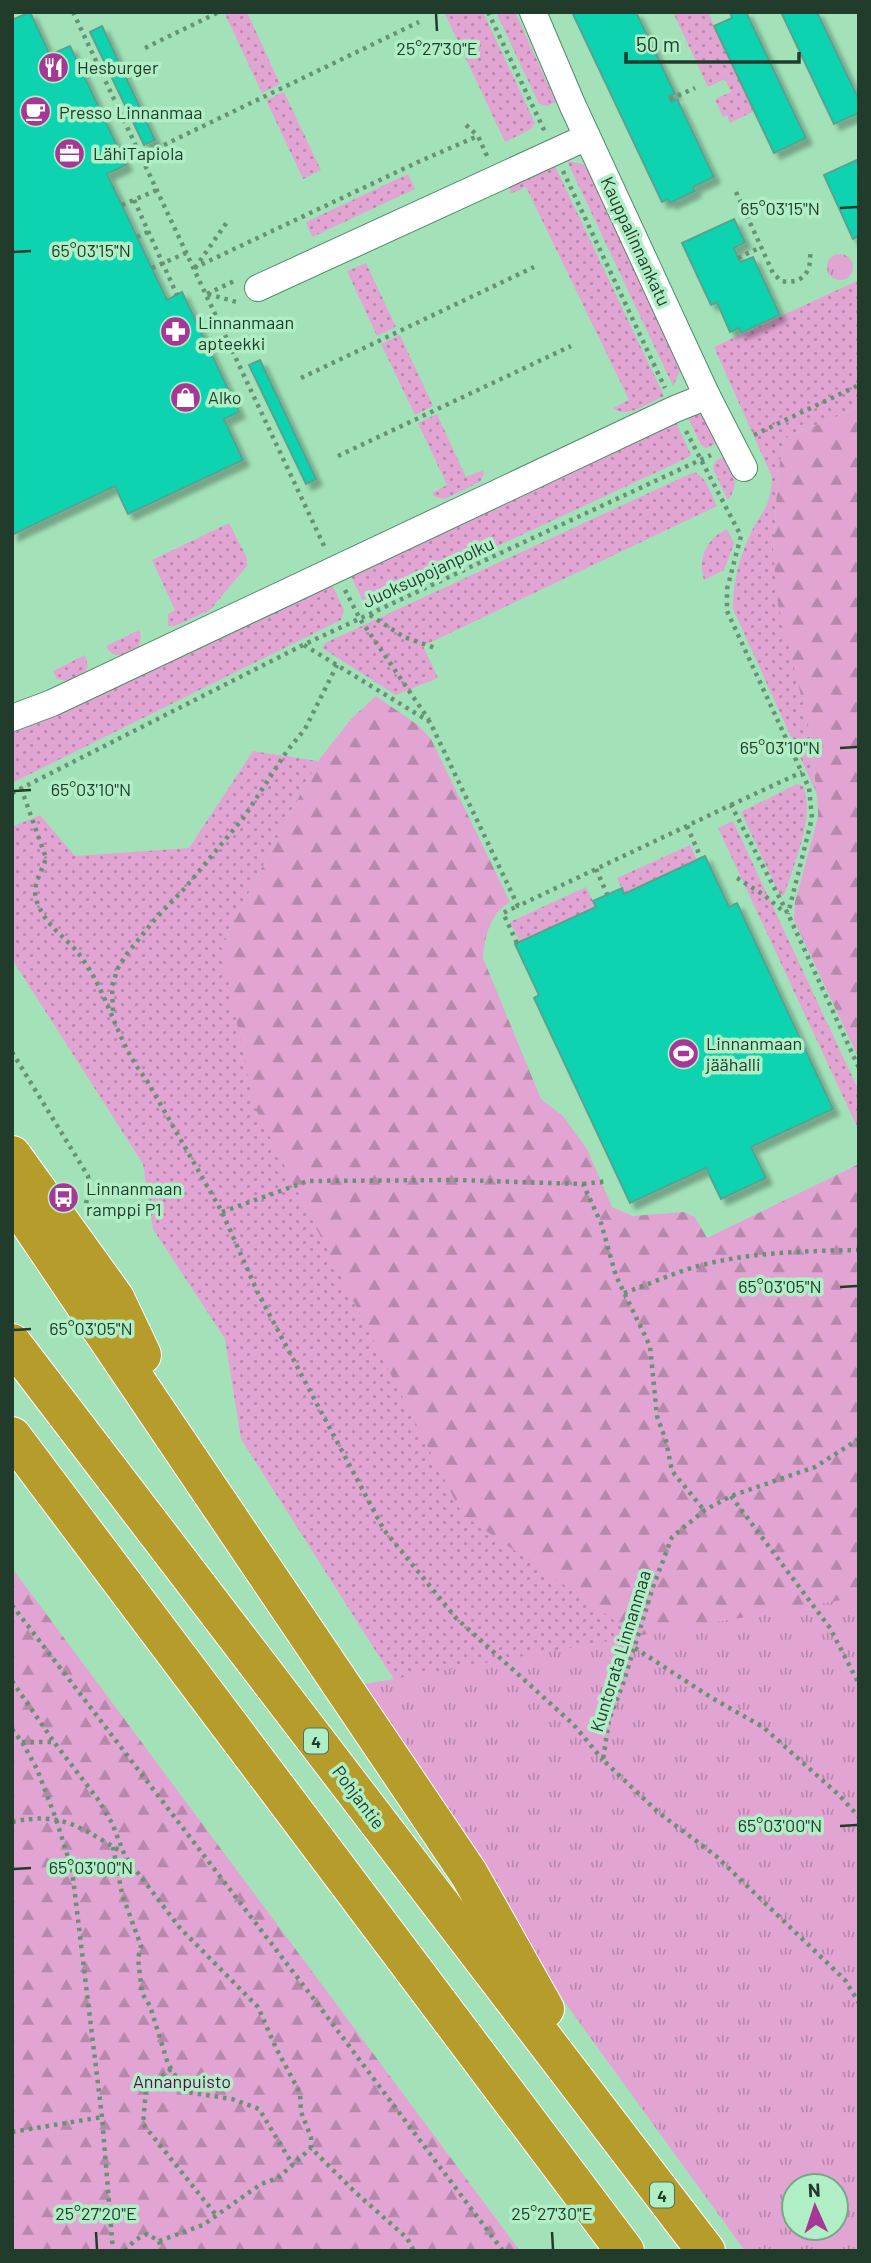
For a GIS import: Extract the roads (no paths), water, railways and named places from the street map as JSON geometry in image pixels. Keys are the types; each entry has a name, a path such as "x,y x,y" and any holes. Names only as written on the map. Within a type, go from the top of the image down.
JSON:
{"highway":[{"path":"12,1155 115,1298 193,1465"},
{"path":"12,1197 469,1874 619,2138"},
{"name":"Pohjantie","path":"12,1343 706,2251"},
{"path":"12,1436 625,2251"}],"street":[{"name":"Kauppalinnankatu","path":"533,12 587,137 707,396 739,456"},
{"path":"258,288 587,137"},
{"path":"12,719 52,703 707,396"}],"place":[{"name":"Hesburger","path":"54,67"},
{"name":"Presso Linnanmaa","path":"36,112"},
{"name":"LähiTapiola","path":"70,153"},
{"name":"Linnanmaan apteekki","path":"175,332"},
{"name":"Alko","path":"185,397"},
{"name":"Linnanmaan jäähalli","path":"683,1053"},
{"name":"Linnanmaan ramppi P1","path":"63,1198"}],"park label":[{"name":"Annanpuisto","path":"182,2081"}]}
